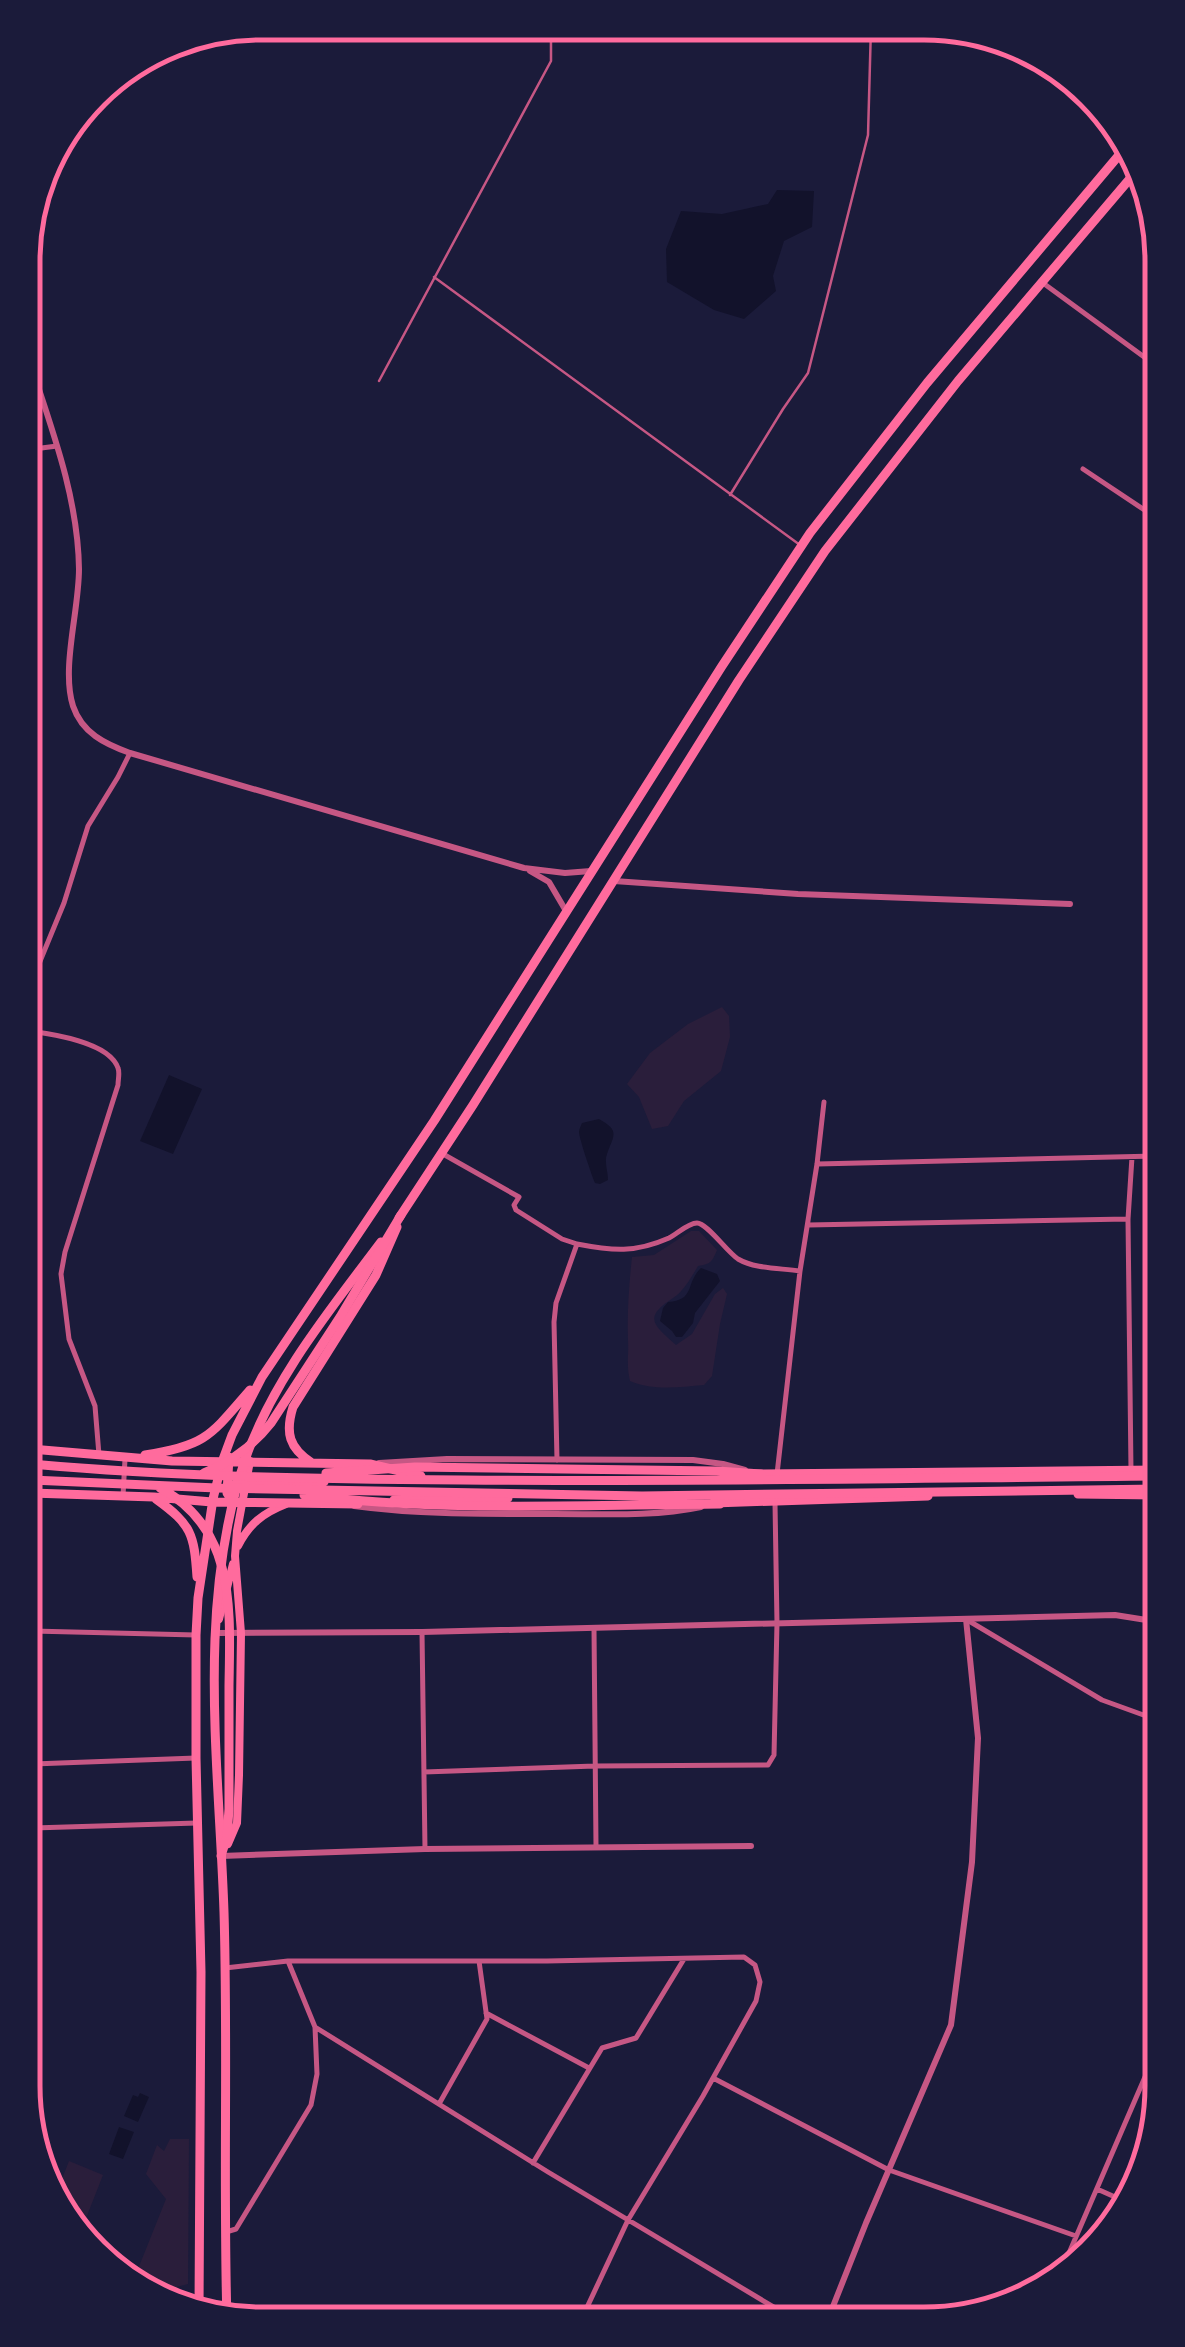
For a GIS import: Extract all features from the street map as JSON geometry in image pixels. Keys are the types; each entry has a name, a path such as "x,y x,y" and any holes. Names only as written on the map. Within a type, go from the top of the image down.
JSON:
{"main road":[{"path":"199,2298 202,1972 196,1635 212,1505 238,1422 262,1377 434,1122 802,546 927,382 1119,157"},
{"path":"138,1486 196,1477 228,1462 252,1444 279,1411 739,680 825,551 958,380 1129,180"},
{"path":"227,2304 218,1591 257,1429 311,1337 401,1215"},
{"path":"314,1464 301,1456 288,1432 288,1423 294,1407 376,1275 401,1215"},
{"path":"126,1458 180,1449 205,1438 262,1377"},
{"path":"238,1422 257,1429"},
{"path":"40,1450 126,1458 370,1464 421,1476"},
{"path":"225,1462 229,1498 238,1502"},
{"path":"40,1464 247,1483 407,1504 603,1507 1145,1492"},
{"path":"40,1464 107,1472 141,1481 175,1497 202,1526 218,1553 228,1590 228,1828 221,1856"},
{"path":"212,1505 227,1487 247,1483 415,1467 717,1470 761,1474"},
{"path":"40,1481 138,1486 351,1482 421,1476 695,1479 761,1474 1145,1472"},
{"path":"247,1483 664,1482 1145,1473"},
{"path":"247,1483 642,1496 1145,1492"},
{"path":"40,1493 154,1497 212,1505 646,1498 720,1504"},
{"path":"154,1497 182,1519 189,1531 194,1543 198,1598"},
{"path":"221,1856 236,1823 238,1502"},
{"path":"216,1633 240,1543 261,1516 288,1503"}],"street":[{"path":"1042,283 1145,358"},
{"path":"40,395 71,500 76,534 78,600 69,682 73,707 85,728 130,753 524,868 566,874 592,871"},
{"path":"40,448 56,446"},
{"path":"1084,469 1145,510"},
{"path":"40,960 64,904 82,838 130,753"},
{"path":"524,868 549,882 566,911"},
{"path":"612,881 798,894 1070,904"},
{"path":"40,1032 93,1046 107,1054 118,1068 118,1085 61,1274 68,1339 95,1406 100,1456"},
{"path":"777,1474 824,1102"},
{"path":"442,1153 520,1196 514,1206 516,1210 562,1240 634,1250 698,1223 740,1260 800,1271"},
{"path":"1132,1156 1128,1219 1132,1470"},
{"path":"818,1164 1145,1156"},
{"path":"808,1225 1128,1219"},
{"path":"557,1460 554,1322 556,1303 577,1244"},
{"path":"122,1496 126,1458"},
{"path":"370,1464 448,1458 692,1460 761,1474"},
{"path":"401,1477 398,1486 402,1499"},
{"path":"424,1772 768,1764 774,1755 775,1502"},
{"path":"343,1504 407,1512 644,1514 720,1504"},
{"path":"216,1633 422,1632 1115,1615 1145,1619"},
{"path":"966,1619 1102,1700 1145,1716"},
{"path":"833,2307 952,2024 972,1862 978,1738 966,1619"},
{"path":"594,1628 596,1846"},
{"path":"40,1631 196,1635"},
{"path":"422,1632 425,1849"},
{"path":"40,1764 196,1758"},
{"path":"40,1828 197,1823"},
{"path":"221,1856 425,1849 751,1846"},
{"path":"225,1968 288,1962 744,1957 755,1965 760,1982 756,2001 628,2220 587,2307"},
{"path":"533,2163 602,2048 636,2038 684,1959"},
{"path":"439,2104 487,2019 479,1961"},
{"path":"226,2232 236,2229 311,2105 317,2074 315,2026 288,1962"},
{"path":"486,2013 590,2068"},
{"path":"315,2026 774,2307"},
{"path":"1070,2252 1145,2077"},
{"path":"713,2078 889,2170 1076,2236"},
{"path":"1096,2189 1114,2197"}],"lane":[{"path":"379,380 551,61 550,40"},
{"path":"730,495 808,373 868,135 871,40"},
{"path":"434,277 802,546"}],"shaded area":[{"path":"777,190 814,191 812,227 784,241 773,276 776,291 744,319 714,310 667,282 666,249 681,211 722,214 768,204"},
{"path":"722,1007 729,1016 730,1037 721,1071 684,1101 668,1126 652,1129 639,1097 627,1084 650,1053 688,1024"},
{"path":"169,1075 202,1089 173,1154 140,1141"},
{"path":"599,1119 614,1134 606,1157 608,1180 600,1184 595,1183 579,1132 582,1123"},
{"path":"691,1231 699,1231 717,1250 710,1262 698,1266 681,1291 657,1311 655,1322 676,1345 692,1334 715,1294 723,1288 727,1294 712,1376 704,1385 676,1387 630,1381 632,1257 654,1255"},
{"path":"701,1268 717,1274 720,1281 682,1337 676,1337 660,1321 663,1308 687,1294"},
{"path":"140,2093 149,2097 138,2122 124,2116 133,2095 138,2097"},
{"path":"119,2127 134,2132 123,2159 109,2154"},
{"path":"170,2139 189,2139 188,2284 173,2288 138,2270 166,2199 146,2174 157,2145 164,2151"},
{"path":"69,2161 103,2175 85,2220 77,2209 61,2180"}]}
